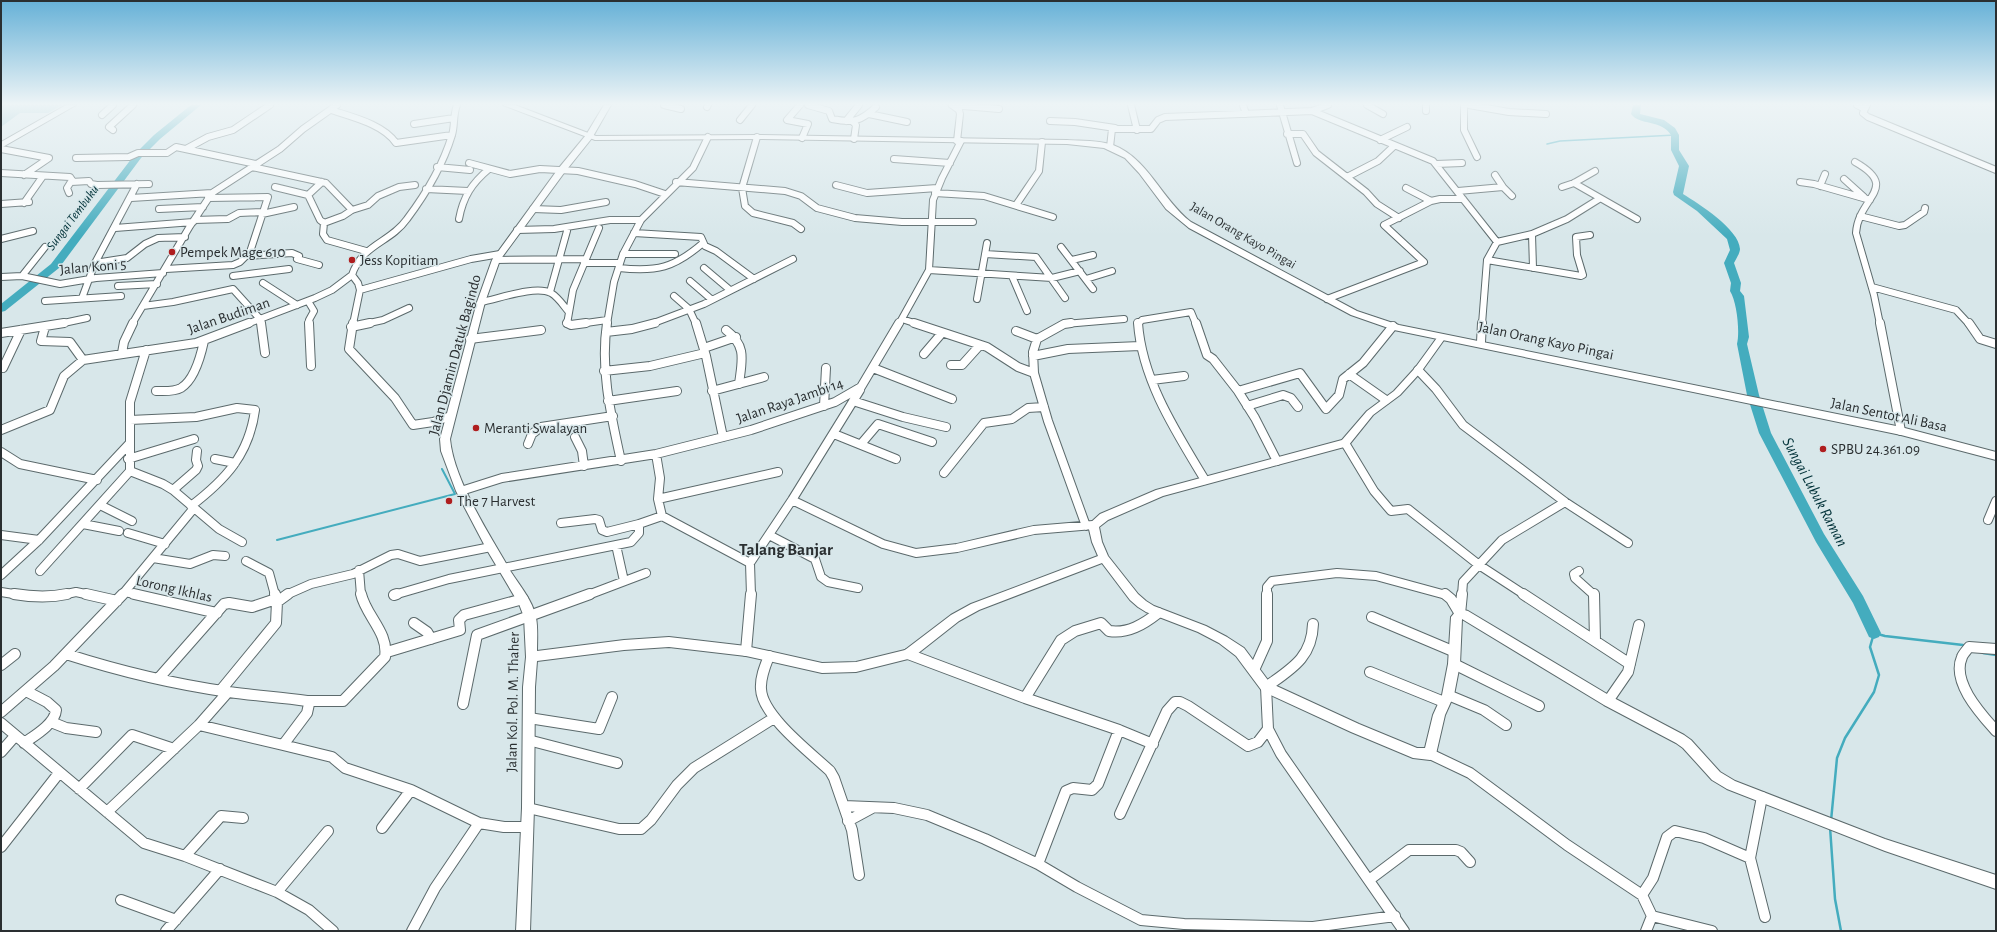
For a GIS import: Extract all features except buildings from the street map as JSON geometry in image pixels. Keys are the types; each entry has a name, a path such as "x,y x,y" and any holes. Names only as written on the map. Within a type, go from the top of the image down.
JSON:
{"main road":[{"name":"Jalan Orang Kayo Pingai","path":"1113,148 1128,156 1140,167 1167,204 1183,220 1223,244 1354,313 1393,326 1442,337 1774,406"},
{"name":"Jalan Orang Kayo Pingai","path":"1393,326 1397,325 1481,342 1618,371 1623,374"},
{"name":"Jalan Sentot Ali Basa","path":"1774,406 1901,431 1996,456"}],"street":[{"path":"8,148 48,157 45,162 24,175"},
{"path":"76,158 129,157 140,153 167,153 174,148"},
{"path":"122,353 129,330 185,237 193,221 210,196 281,148"},
{"path":"446,148 426,189 405,222 366,251 356,262 352,275 358,282 360,290 348,340 349,349 395,398 413,425 433,422 451,416"},
{"name":"Jalan Djamin Datuk Bagindo","path":"461,491 446,451 445,439 470,338 481,302 498,257 533,208 579,148"},
{"path":"621,461 613,416 608,401 604,371 607,320 614,282 623,254 641,220 676,182 693,168 702,148"},
{"path":"754,148 742,188 748,209 760,215 793,223 801,229"},
{"name":"Jalan Raya Jambi 14","path":"461,491 502,478 621,461 656,454 751,430 824,406 861,388 902,320 929,270 932,256 933,201 936,191 956,148"},
{"path":"1016,205 1039,171 1041,148"},
{"path":"1292,148 1297,163"},
{"path":"1313,148 1316,153 1347,177 1377,204 1399,218"},
{"path":"1347,177 1378,161 1391,148"},
{"path":"1400,148 1436,164 1462,163"},
{"path":"1474,148 1478,157"},
{"path":"1944,148 1996,170"},
{"path":"186,149 221,155 254,166 329,184 352,210"},
{"path":"894,159 919,162 950,163"},
{"path":"1856,162 1871,169 1876,178 1874,195 1869,200 1860,216 1856,230 1859,250 1872,287 1901,431"},
{"path":"469,163 510,174 540,169 578,172 635,184 665,194"},
{"path":"1436,164 1496,242"},
{"path":"437,167 470,170"},
{"path":"459,219 461,204 468,190 489,169"},
{"path":"1562,187 1574,183 1595,172"},
{"path":"1,173 70,177 72,178 71,182 67,188 69,193"},
{"path":"1820,186 1825,174"},
{"path":"1495,175 1512,196"},
{"path":"1,211 4,204 27,202 43,176"},
{"path":"1844,179 1869,200"},
{"path":"71,182 86,180 93,184 149,184"},
{"path":"308,196 322,182"},
{"path":"676,182 742,188 773,189 795,193 817,208 839,215 878,220 973,222"},
{"path":"1800,182 1869,200"},
{"path":"1574,183 1599,199 1637,219"},
{"path":"82,298 95,263 131,198 137,184"},
{"path":"324,223 343,216 352,210 368,205 378,196 399,187 415,185"},
{"path":"836,185 867,193 936,191 974,194 1053,217"},
{"path":"275,186 308,196 320,220 324,223"},
{"path":"1458,191 1504,187"},
{"path":"1406,188 1431,201"},
{"path":"426,189 468,190"},
{"path":"131,198 265,196 268,199 262,213 259,232 246,256 238,264 229,288"},
{"path":"1327,299 1424,262 1384,226 1431,201 1440,199 1463,199"},
{"path":"1496,242 1532,234 1567,219 1599,199"},
{"path":"533,208 561,210 606,202"},
{"path":"159,209 202,207"},
{"path":"115,228 228,219 239,213 262,213 294,207"},
{"path":"1860,216 1890,225 1902,226 1924,212 1925,208"},
{"path":"517,230 554,228 610,220 641,220"},
{"path":"324,223 323,234 327,240 366,251"},
{"path":"599,228 576,280 568,311 568,325 607,320"},
{"path":"1,239 33,231"},
{"path":"550,292 567,231"},
{"path":"634,233 694,235 701,237 705,246 716,251 754,279"},
{"path":"1532,234 1533,268"},
{"path":"1487,260 1582,276 1583,275 1577,255 1576,237 1590,235"},
{"path":"95,263 127,258 158,238 185,237"},
{"path":"1481,342 1487,260 1496,242"},
{"path":"360,290 471,259 498,257 560,258 619,265 651,271 664,269 690,254 703,243"},
{"path":"977,299 987,243"},
{"path":"1061,247 1093,289"},
{"path":"22,276 45,248"},
{"path":"246,256 292,253 299,256 297,259 319,265"},
{"path":"623,254 675,254"},
{"path":"985,254 1034,257 1052,278 1065,298"},
{"path":"1072,260 1093,255"},
{"path":"606,332 649,325 690,309 754,279 793,258"},
{"name":"Jalan Koni 5","path":"1,277 22,276 60,284 88,279 238,264"},
{"path":"704,268 730,290"},
{"path":"234,276 289,269"},
{"path":"929,270 1052,278 1080,271"},
{"path":"1086,279 1112,271"},
{"name":"Jalan Budiman","path":"83,360 204,341 308,301 332,290 352,275"},
{"path":"1012,276 1027,311"},
{"path":"690,281 710,299"},
{"path":"118,286 157,284"},
{"path":"263,284 297,305"},
{"path":"1872,287 1956,310 1967,316 1976,336 1981,340 1996,344"},
{"path":"143,306 173,302 229,288 235,290 260,319 265,353"},
{"path":"481,302 523,293 550,292 568,311"},
{"path":"45,301 121,296"},
{"path":"674,296 690,309 705,350 712,391 723,437"},
{"path":"308,301 314,311 309,320 311,366"},
{"path":"351,327 383,320 409,308"},
{"path":"1205,480 1174,429 1152,380 1140,346 1138,330 1139,321 1182,312 1191,312 1207,355 1213,359 1238,391 1277,462"},
{"path":"1,333 45,327 87,318"},
{"path":"1016,331 1036,339 1064,324 1124,319"},
{"path":"902,320 993,350 1018,367 1034,373"},
{"path":"1238,391 1300,373 1326,409 1339,395 1343,379 1363,363 1393,326"},
{"path":"1,430 50,410 64,376 83,360 70,342 41,341 45,327"},
{"path":"3,368 21,330"},
{"path":"470,338 541,330"},
{"path":"726,330 740,342 743,356 738,384"},
{"path":"924,354 942,333"},
{"path":"604,371 650,366 705,350 736,337"},
{"path":"792,500 883,544 916,553 957,548 1034,530 1090,526 1104,517 1137,501 1160,493 1346,443 1370,413 1397,393 1418,370 1442,337"},
{"path":"1036,339 1033,356 1034,373 1044,407 1104,558 1134,597 1150,610 1181,620 1223,640 1240,652 1266,687 1355,728 1417,754 1430,754 1470,773 1567,845 1642,895 1652,916 1646,931"},
{"path":"156,391 178,389 184,385 201,353 204,341"},
{"path":"951,365 962,365 980,345"},
{"path":"1033,356 1068,349 1140,346"},
{"path":"130,471 128,459 132,395 146,350"},
{"path":"824,406 826,368"},
{"path":"873,368 952,399"},
{"path":"1418,370 1436,389 1463,424 1565,502 1628,543"},
{"path":"1349,374 1386,400"},
{"path":"1152,380 1184,376"},
{"path":"712,391 764,377"},
{"path":"746,650 751,593 750,563 834,434 861,388"},
{"path":"608,401 677,390"},
{"path":"1247,406 1283,395 1291,398 1298,407"},
{"path":"853,401 902,417 946,427"},
{"path":"944,473 984,423 1012,419 1028,408 1044,407"},
{"path":"1,712 66,654 117,601 165,544 193,507 221,482 235,463 255,421 255,410 252,408 237,408 188,418 130,420"},
{"path":"528,444 532,434 541,427 613,416"},
{"path":"861,444 878,424 932,442"},
{"path":"834,434 896,459"},
{"path":"575,437 582,451 584,466"},
{"path":"128,459 194,439"},
{"path":"1346,443 1374,491 1391,511 1396,512 1405,508 1408,509 1479,565 1630,664"},
{"path":"1,575 39,540 97,480 129,444"},
{"path":"2,450 20,464 97,480"},
{"path":"173,490 196,470 198,466 196,460 197,451"},
{"path":"656,454 660,478 658,499 662,516"},
{"path":"215,459 235,463"},
{"path":"130,471 163,484 173,490 219,529 242,542"},
{"path":"40,571 130,471"},
{"path":"658,499 688,491 778,472"},
{"name":"Jalan Kol. Pol. M. Thaher","path":"461,491 522,599 530,617 532,656 528,740 528,827 523,931"},
{"path":"1988,520 1996,501"},
{"path":"1430,754 1439,715 1446,699 1454,664 1457,617 1460,614 1463,582 1502,540 1565,502"},
{"path":"100,505 132,521"},
{"path":"561,523 595,519 599,520 602,530 607,532 639,524 662,516 750,563"},
{"path":"83,524 119,531"},
{"path":"394,596 430,584 503,567 631,542 639,533 639,524"},
{"path":"128,533 165,544"},
{"path":"769,534 815,559 821,577 828,582 858,588"},
{"path":"1,535 39,540"},
{"path":"158,679 226,603 252,608 277,600 312,584 330,578 344,577 395,554 420,561 432,560 491,546"},
{"path":"616,546 624,581"},
{"path":"153,558 190,564 212,554 225,556"},
{"path":"532,656 624,645 669,642 746,650 804,665 837,668 864,666 908,654 955,618 975,607 1104,558"},
{"path":"107,812 199,725 275,626 277,620 277,600 269,573 266,570 246,561"},
{"path":"66,654 90,662 158,679 224,691 307,701 343,701 376,668 387,652 370,612 363,602 360,570"},
{"path":"1579,571 1574,574 1576,581 1594,594 1595,641"},
{"path":"463,704 477,635 530,617 646,573"},
{"path":"1254,670 1267,642 1267,587 1272,581 1337,573 1376,576 1443,593 1451,599 1460,614 1469,616 1608,701 1687,744 1723,782 1885,844 1996,882"},
{"path":"1,592 32,597 54,597 76,592 117,601"},
{"name":"Lorong Ikhlas","path":"125,592 217,613"},
{"path":"387,652 460,630 459,620 464,615 522,599"},
{"path":"1025,698 1061,640 1068,634 1101,623 1109,631 1118,632 1136,626 1158,613"},
{"path":"1372,617 1455,652"},
{"path":"414,623 427,632 432,639"},
{"path":"1266,687 1304,658 1314,636 1313,624"},
{"path":"1608,701 1628,672 1639,625"},
{"path":"1996,649 1975,646 1969,647 1964,652 1960,664 1961,677 1966,694 1996,731"},
{"path":"1,665 15,654"},
{"path":"908,654 1153,744"},
{"path":"769,656 759,687 766,708 774,718 830,771 838,787 852,830 859,875"},
{"path":"1454,664 1539,706"},
{"path":"1370,672 1446,699 1484,710 1506,725"},
{"path":"1266,687 1268,729 1281,754 1404,931"},
{"path":"24,743 50,722 56,714 56,709 26,691"},
{"path":"530,718 598,729 612,697"},
{"path":"283,745 307,713 309,704 307,701"},
{"path":"1120,814 1170,704 1180,702 1188,706 1248,746 1258,742 1268,729"},
{"path":"528,808 619,829 641,829 651,820 677,785 694,768 774,718"},
{"path":"50,722 66,728 96,732"},
{"path":"1,723 59,774 144,843 185,856 277,892 308,910 333,931"},
{"path":"199,725 326,755 338,760 345,768 411,790 445,808 479,823 504,827 528,827"},
{"path":"1038,864 1066,791 1073,788 1092,790 1098,784 1118,730"},
{"path":"79,789 132,735 174,750"},
{"path":"1,752 15,736"},
{"path":"528,740 617,763"},
{"path":"1,847 59,774"},
{"path":"382,828 411,790"},
{"path":"1762,797 1750,858 1765,917"},
{"path":"844,806 894,808 927,815 986,839 1038,864 1077,887 1141,920 1182,928 1329,928 1395,916"},
{"path":"848,821 873,807"},
{"path":"185,856 221,816 243,818"},
{"path":"412,931 435,888 479,823"},
{"path":"277,892 328,831"},
{"path":"1642,895 1653,878 1668,837 1675,831 1704,838 1750,858"},
{"path":"1369,880 1409,850 1456,850 1461,852 1470,862"},
{"path":"166,931 220,869"},
{"path":"121,900 176,920"},
{"path":"1652,916 1712,931"}],"waterway":[{"name":"Sungai Tembuku","path":"1,309 55,266 138,156 146,148"},
{"name":"Sungai Lubuk Raman","path":"1675,148 1684,166 1678,192 1679,195 1700,209 1732,238 1735,250 1729,263 1730,270 1736,283 1735,291 1739,296 1744,337 1742,344 1753,395 1765,433 1820,538 1858,600 1874,633"},
{"path":"277,540 455,494 442,469"},
{"name":"Sungai Lubuk Raman","path":"1831,821 1837,758 1845,738 1874,692 1879,675 1870,647 1874,633 1885,636 1963,645"},
{"path":"1983,653 1996,655"},
{"name":"Sungai Lubuk Raman","path":"1830,827 1835,899 1841,931"}],"place":[{"name":"Pempek Mage 610","path":"172,252"},
{"name":"Jess Kopitiam","path":"352,260"},
{"name":"Meranti Swalayan","path":"476,428"},
{"name":"SPBU 24.361.09","path":"1823,449"},
{"name":"The 7 Harvest","path":"449,501"}],"district":[{"name":"Talang Banjar","path":"786,549"}]}
